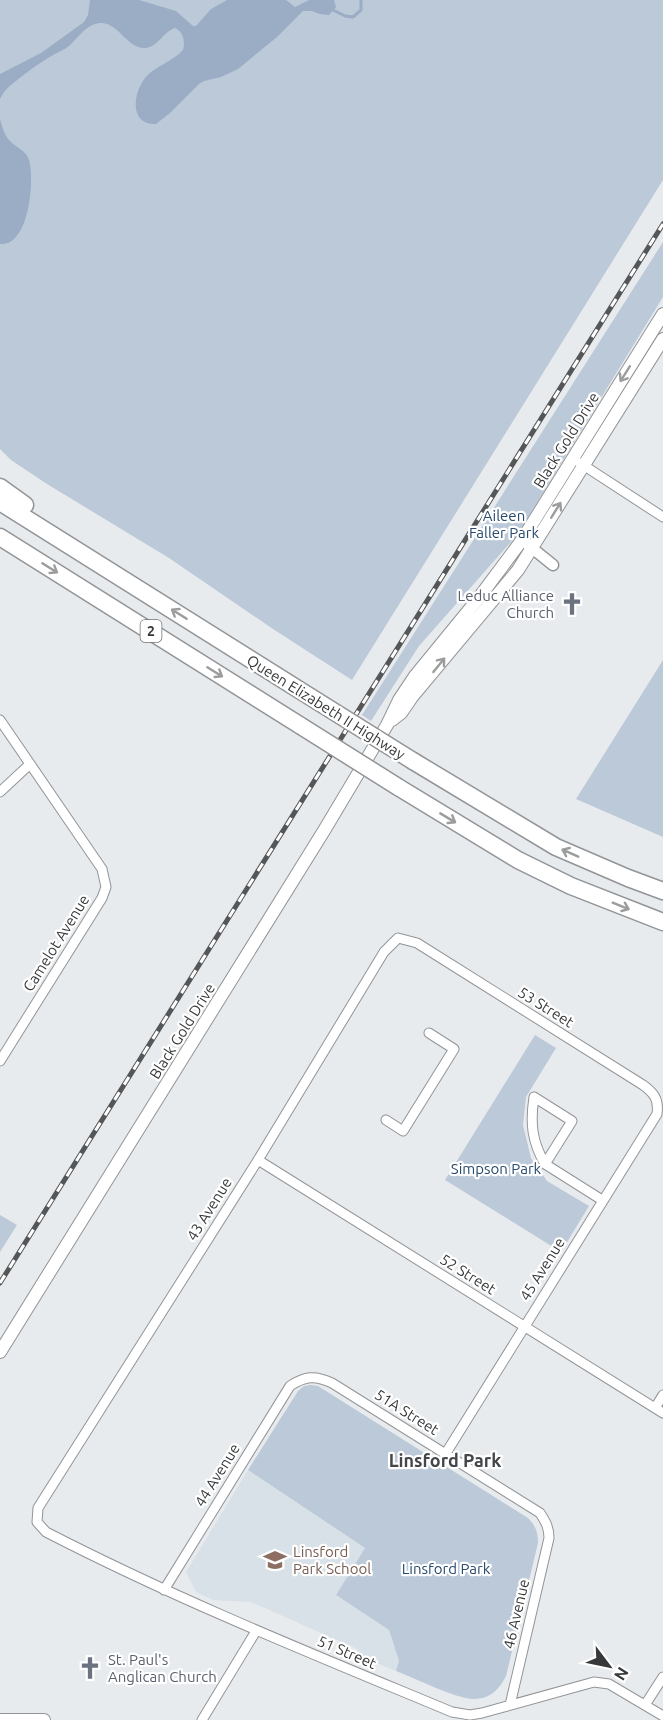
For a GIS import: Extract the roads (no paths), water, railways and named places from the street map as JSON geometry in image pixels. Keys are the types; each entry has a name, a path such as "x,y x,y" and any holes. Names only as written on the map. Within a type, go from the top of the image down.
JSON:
{"highway":[{"path":"0,487 65,533 116,574"},
{"name":"Queen Elizabeth II Highway","path":"0,502 413,761 556,846 663,891"},
{"name":"Queen Elizabeth II Highway","path":"0,537 518,860 571,886 663,922"}],"main road":[{"name":"Black Gold Drive","path":"0,1352 313,849 399,700 415,676 478,599 522,540 663,314"},
{"name":"Black Gold Drive","path":"387,724 401,713 486,610 533,548 584,465 660,353 663,339"},
{"path":"0,1720 44,1720"}],"street":[{"path":"644,344 660,353"},
{"path":"573,458 663,518"},
{"path":"522,540 553,565"},
{"name":"Camelot Avenue","path":"0,720 102,869 106,887 102,898 0,1061"},
{"path":"0,792 29,765"},
{"name":"43 Avenue","path":"37,1514 258,1160 384,952 398,938 417,943"},
{"name":"53 Street","path":"417,943 643,1085 657,1099"},
{"path":"386,1120 403,1131 454,1049 429,1033"},
{"path":"545,1164 572,1121 534,1097 531,1117 532,1133 537,1150 545,1164 602,1200"},
{"name":"45 Avenue","path":"446,1453 657,1114 657,1099"},
{"name":"52 Street","path":"258,1160 659,1411"},
{"name":"51A Street","path":"299,1380 310,1376 320,1377 332,1383 540,1513 549,1529"},
{"name":"44 Avenue","path":"164,1590 282,1398 290,1386 299,1380"},
{"path":"659,1411 663,1395"},
{"name":"51 Street","path":"37,1514 37,1522 46,1532 164,1590 256,1631 452,1712 470,1715 594,1682 602,1682 663,1716"},
{"name":"46 Avenue","path":"510,1706 549,1538 549,1529"},
{"path":"202,1720 256,1631"},
{"path":"645,1705 663,1677"}],"waterway":[{"path":"333,10 353,17 361,10 361,0"}],"railway":[{"path":"0,1283 663,224"}],"place":[{"name":"Leduc Alliance Church","path":"572,604"},
{"name":"Linsford Park School","path":"275,1560"},
{"name":"St. Paul's Anglican Church","path":"90,1668"}],"district":[{"name":"Linsford Park","path":"445,1460"}],"park label":[{"name":"Aileen Faller Park","path":"504,524"},
{"name":"Simpson Park","path":"496,1168"}]}
